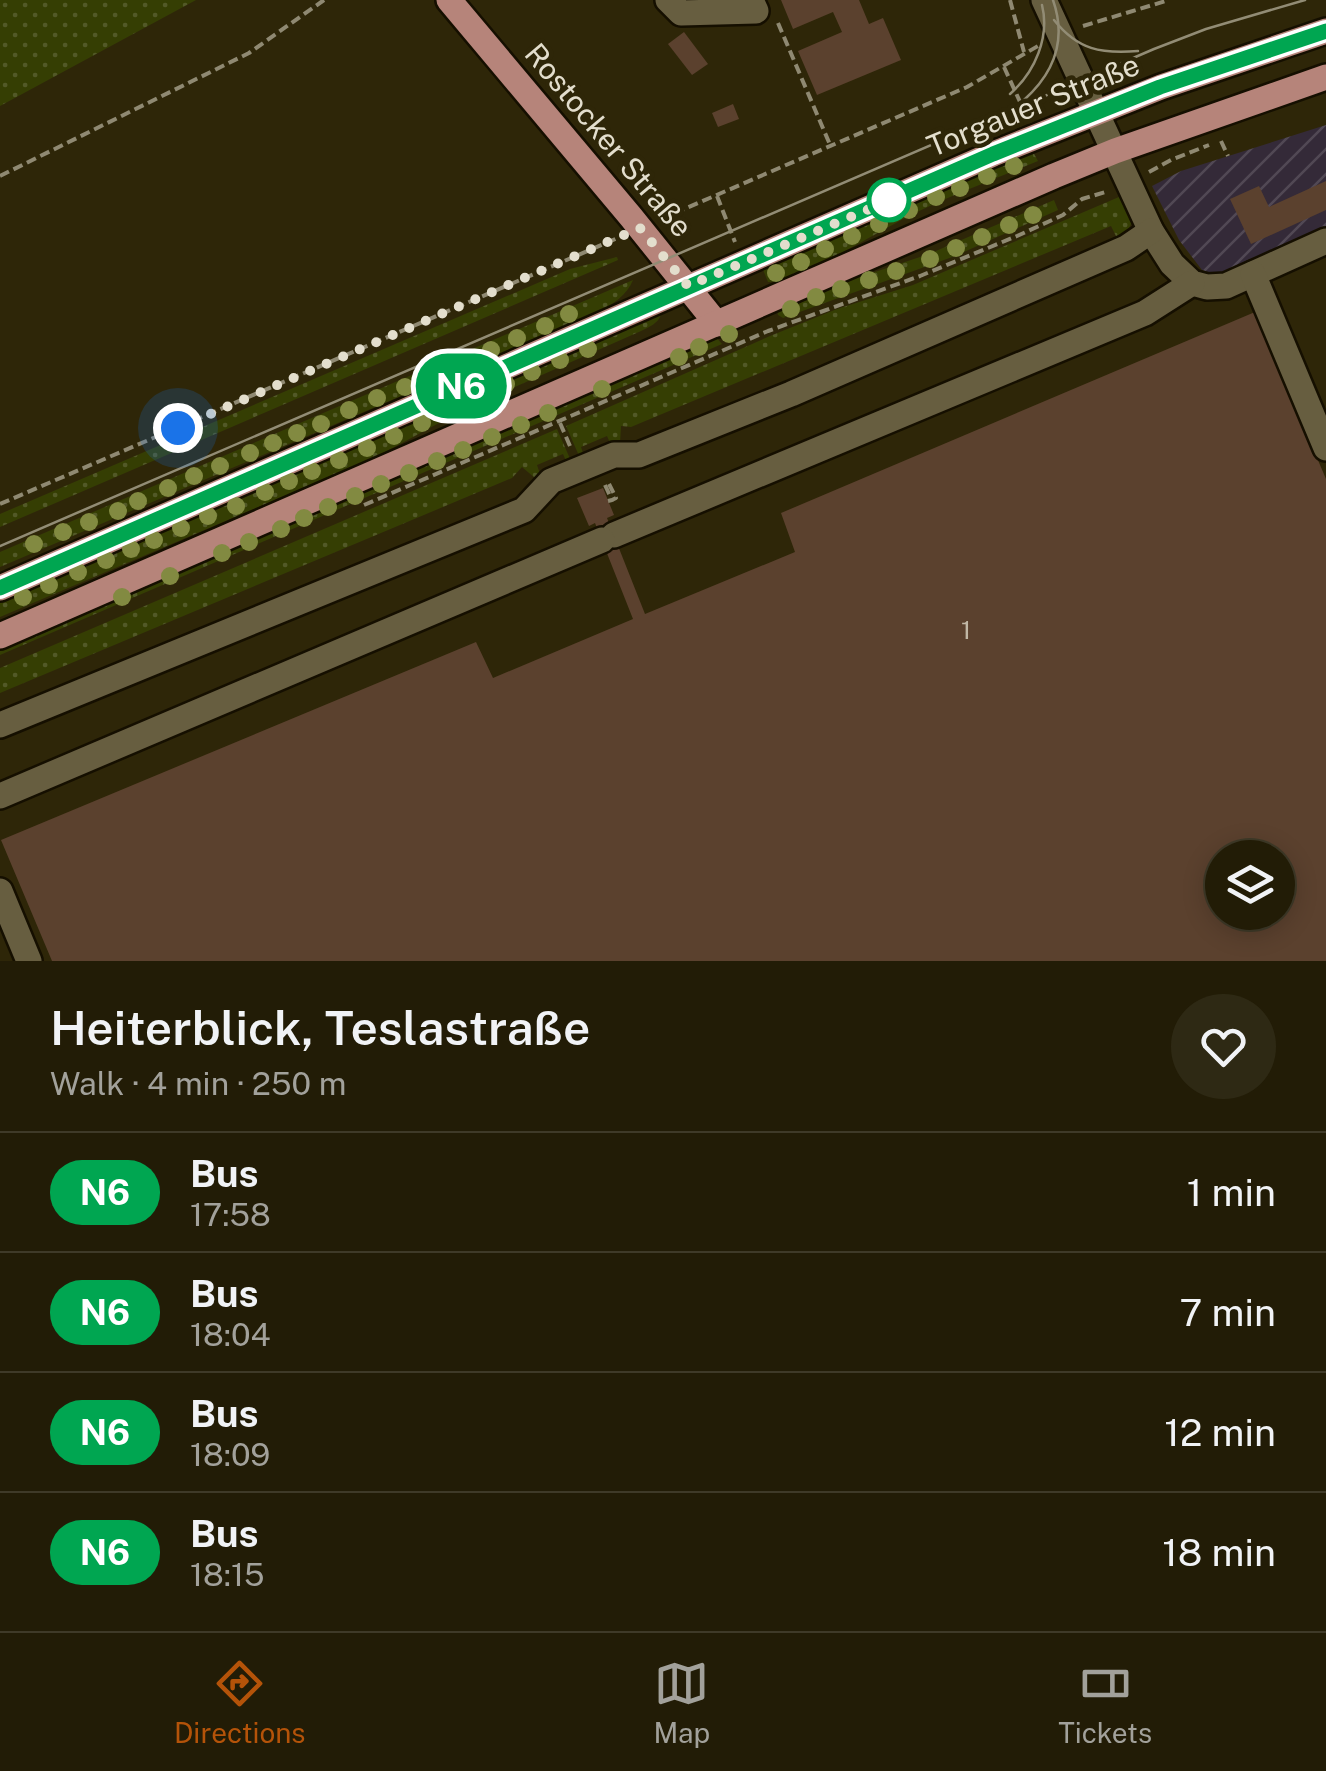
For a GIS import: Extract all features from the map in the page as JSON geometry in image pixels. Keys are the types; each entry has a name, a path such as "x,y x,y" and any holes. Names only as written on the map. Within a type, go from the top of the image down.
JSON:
{"main road":[{"name":"Rostocker Straße","path":"450,0 717,324"},
{"name":"Torgauer Straße","path":"0,588 993,154 1160,87 1326,30"},
{"path":"0,636 1115,151 1326,77"}],"street":[{"path":"668,0 681,12 754,5"},
{"path":"1044,0 1151,231 1172,264 1192,282 1207,288 1226,286 1326,241"},
{"path":"0,725 524,510 551,482 614,455 639,455 791,394 1126,248 1151,231"},
{"path":"1253,274 1326,448"},
{"path":"0,796 1145,312 1192,282"},
{"path":"0,891 29,961"}],"path":[{"path":"0,176 249,53 324,0"},
{"path":"1010,0 1024,52"},
{"path":"0,504 967,87 1024,52 1092,23 1170,0"},
{"path":"754,5 774,14 831,147"},
{"path":"1221,141 1228,156"},
{"path":"361,506 768,331 1018,236 1063,215 1082,199 1110,191"},
{"path":"608,484 610,501"}],"shaded area":[{"path":"1326,125 1326,233 1225,278 1202,270 1179,240 1152,186 1181,171"}],"green space":[{"path":"0,0 196,0 0,106"},
{"path":"1032,150 1038,161 925,208 797,274 768,282 762,267"},
{"path":"1119,197 1132,222 1124,238 1118,240 1111,226 631,427 621,426 620,443 611,445 607,436 581,447 584,456 580,458 566,426 770,336 913,285"},
{"path":"1054,200 1058,210 955,256 783,318 778,315 777,309 809,294 929,254"},
{"path":"617,257 618,260 0,527 0,514 570,269"},
{"path":"633,280 624,294 600,311 0,567 0,552"},
{"path":"658,313 658,320 647,328 463,410 376,457 0,617 0,595"},
{"path":"715,336 722,344 0,655 0,644"},
{"path":"557,429 571,461 567,463 563,454 537,465 540,474 535,478 522,467 512,478 0,693 0,668"}],"building":[{"path":"781,0 859,0 869,24 883,18 901,60 817,95 798,51 842,32 833,12 793,29"},
{"path":"684,32 708,64 692,75 668,44"},
{"path":"733,104 739,119 718,127 712,113"},
{"path":"1326,181 1326,210 1251,244 1230,199 1259,186 1269,207"},
{"path":"1255,312 1326,479 1326,961 52,961 1,840 476,642 493,678 633,619 595,523 589,526 577,498 603,488 614,515 607,518 645,614 795,552 781,513"}],"tram line":[{"path":"1024,100 1043,79 1055,55 1059,29 1053,0"},
{"path":"0,546 1154,49 1305,0"},
{"path":"1010,94 1027,75 1038,53 1044,29 1042,5"},
{"path":"1054,20 1072,38 1091,48 1138,51"}],"bus line":[{"name":"N6","path":"0,588 993,154 1160,87 1326,31"}],"route":[{"path":"178,428 640,228 688,286 900,196 889,200"}]}
